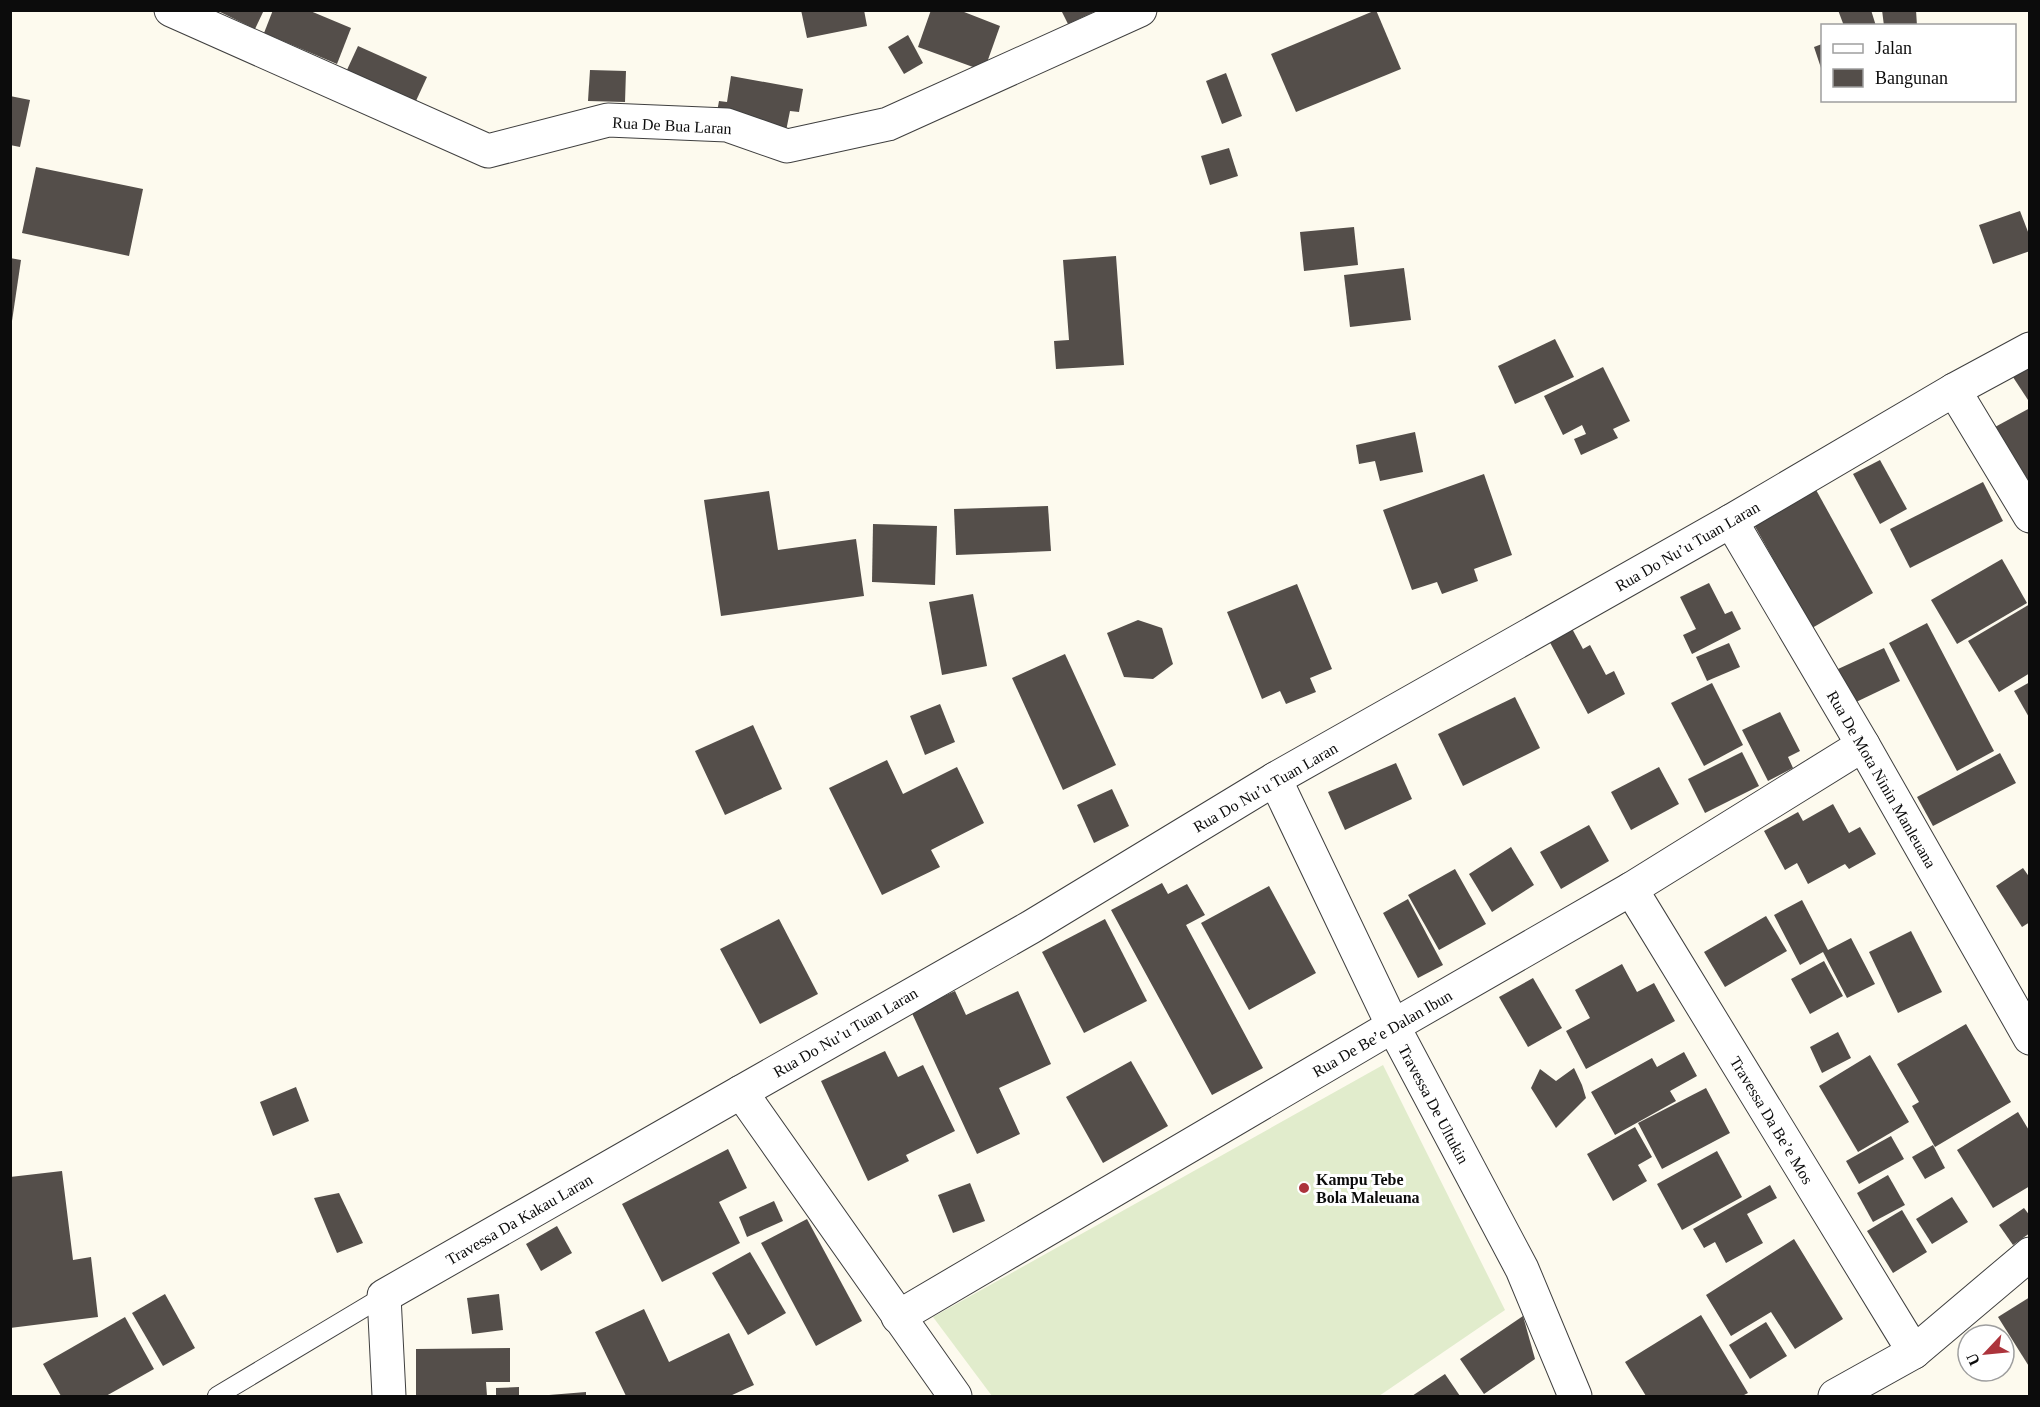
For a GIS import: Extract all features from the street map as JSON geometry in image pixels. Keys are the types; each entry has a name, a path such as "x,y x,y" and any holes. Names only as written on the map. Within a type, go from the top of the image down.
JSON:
{"street":[{"name":"Rua De Bua Laran","path":"171,10 488,151 608,120 727,125 787,146 888,124 1140,10"},
{"name":"Rua Do Nu’u Tuan Laran","path":"741,1092 1031,927 1275,779 1731,521 1954,390 2030,349"},
{"path":"1954,390 2030,516"},
{"name":"Rua De Mota Ninin Manleuana","path":"1731,521 1863,745 2020,998 2030,1038"},
{"name":"Rua De Be’e Dalan Ibun","path":"898,1317 1631,889 1863,745"},
{"name":"Travessa De Ultukin","path":"1275,779 1393,1026 1522,1269 1575,1396"},
{"name":"Travessa Da Be’e Mos","path":"1631,889 1914,1352"},
{"path":"741,1092 955,1396"},
{"name":"Travessa Da Kakau Laran","path":"384,1296 741,1092"},
{"path":"1834,1396 1914,1352 2030,1254"},
{"path":"384,1296 389,1396"}],"lane":[{"path":"217,1396 384,1296"}],"green space":[{"name":"Kampu Tebe Bola Maleuana","path":"1383,1065 1505,1310 1379,1396 992,1396 933,1317"}],"building":[{"path":"216,10 264,10 255,29"},
{"path":"273,10 308,10 351,28 337,64 264,33"},
{"path":"801,10 864,10 867,26 807,38"},
{"path":"931,10 959,10 1000,26 984,71 918,47"},
{"path":"1061,10 1098,10 1068,24"},
{"path":"1376,10 1401,69 1296,112 1271,54"},
{"path":"1838,10 1871,10 1875,24 1843,24"},
{"path":"1882,10 1916,10 1917,24 1884,24"},
{"path":"908,35 923,63 904,74 888,47"},
{"path":"1821,44 1821,68 1814,47"},
{"path":"358,46 427,77 415,103 346,72"},
{"path":"590,70 626,71 625,102 588,101"},
{"path":"1226,73 1242,116 1222,124 1206,81"},
{"path":"731,76 803,89 799,112 790,111 785,136 715,123 719,101 727,102"},
{"path":"10,96 30,100 20,147 10,145"},
{"path":"1229,148 1238,176 1210,185 1201,156"},
{"path":"36,167 143,189 129,256 22,233"},
{"path":"2020,211 2030,237 2030,251 1993,264 1979,225"},
{"path":"1354,227 1358,265 1304,271 1300,232"},
{"path":"1116,256 1124,365 1056,369 1054,341 1069,340 1063,260"},
{"path":"10,258 21,260 12,321 10,321"},
{"path":"1404,268 1411,320 1350,327 1344,275"},
{"path":"1555,339 1574,377 1515,404 1498,366"},
{"path":"2030,362 2030,403 2011,374"},
{"path":"1603,367 1630,421 1613,429 1618,438 1581,455 1574,439 1586,434 1582,425 1563,435 1544,396"},
{"path":"2030,408 2030,483 1995,427"},
{"path":"1415,432 1423,472 1380,481 1375,461 1359,464 1356,445"},
{"path":"1880,460 1907,509 1880,524 1853,474"},
{"path":"1484,474 1512,555 1474,569 1478,581 1442,594 1437,582 1412,590 1383,510"},
{"path":"1983,482 2003,521 1910,568 1890,529"},
{"path":"1815,488 1873,593 1812,628 1753,523"},
{"path":"769,491 778,550 856,539 864,596 721,616 704,500"},
{"path":"1048,506 1051,551 956,555 954,509"},
{"path":"873,524 937,526 935,585 872,582"},
{"path":"2002,559 2027,603 1957,644 1931,600"},
{"path":"1709,583 1725,614 1732,611 1741,629 1692,654 1683,635 1696,629 1680,597"},
{"path":"1297,584 1332,669 1310,678 1316,692 1286,704 1280,691 1262,699 1227,612"},
{"path":"973,594 987,666 942,675 929,602"},
{"path":"2030,604 2030,673 1999,692 1968,641"},
{"path":"1138,620 1162,628 1173,664 1153,679 1124,677 1107,633"},
{"path":"1569,623 1583,649 1590,645 1606,675 1614,671 1625,694 1588,714 1546,635"},
{"path":"1927,623 1994,751 1957,771 1889,643"},
{"path":"1729,643 1740,667 1707,681 1696,657"},
{"path":"1884,648 1900,681 1854,703 1838,669"},
{"path":"1065,654 1116,765 1063,790 1012,678"},
{"path":"2030,682 2030,719 2014,691"},
{"path":"1712,683 1743,745 1704,766 1671,703"},
{"path":"1515,697 1540,748 1463,786 1438,734"},
{"path":"940,704 955,742 925,755 910,716"},
{"path":"1780,712 1800,751 1788,757 1793,768 1768,781 1742,730"},
{"path":"753,725 782,789 725,815 695,751"},
{"path":"1742,752 1759,786 1705,813 1688,779"},
{"path":"2000,753 2016,783 1933,826 1917,797"},
{"path":"887,760 903,794 957,767 984,823 931,850 940,867 882,895 829,788"},
{"path":"1396,763 1412,799 1345,830 1328,792"},
{"path":"1659,767 1679,804 1631,830 1611,792"},
{"path":"1112,789 1129,826 1094,843 1077,805"},
{"path":"1833,804 1849,833 1860,827 1876,854 1849,869 1845,864 1808,884 1797,863 1785,870 1764,831 1798,812 1803,821"},
{"path":"1589,825 1609,861 1561,889 1540,852"},
{"path":"1511,847 1534,885 1492,912 1469,874"},
{"path":"2023,868 2030,878 2030,922 2022,927 1996,886"},
{"path":"1455,869 1486,924 1439,950 1408,895"},
{"path":"1162,883 1168,894 1187,884 1205,915 1186,925 1263,1068 1212,1095 1111,910"},
{"path":"1269,886 1316,973 1249,1010 1201,923"},
{"path":"1408,899 1443,965 1418,978 1383,913"},
{"path":"1802,900 1828,950 1851,938 1875,984 1847,998 1823,952 1800,965 1774,915"},
{"path":"1766,916 1787,951 1725,987 1704,952"},
{"path":"779,919 818,994 760,1024 720,949"},
{"path":"1105,919 1147,1001 1084,1033 1042,952"},
{"path":"1911,931 1942,992 1898,1013 1869,952"},
{"path":"1824,961 1843,996 1810,1014 1791,979"},
{"path":"1622,964 1637,992 1654,983 1675,1021 1586,1069 1566,1031 1590,1018 1575,990"},
{"path":"1533,978 1562,1028 1528,1047 1499,997"},
{"path":"955,991 966,1015 1018,991 1051,1064 999,1088 1020,1134 977,1154 911,1011"},
{"path":"1966,1024 2011,1102 1935,1147 1912,1106 1919,1102 1897,1064"},
{"path":"1838,1032 1851,1058 1822,1073 1810,1047"},
{"path":"885,1051 898,1077 923,1065 955,1131 906,1155 909,1161 868,1181 821,1081"},
{"path":"1684,1052 1697,1076 1670,1091 1676,1101 1615,1135 1591,1092 1652,1058 1657,1067"},
{"path":"1870,1055 1909,1122 1858,1152 1819,1086"},
{"path":"1131,1061 1168,1126 1103,1163 1066,1097"},
{"path":"1574,1068 1586,1098 1556,1128 1531,1088 1540,1069 1556,1081"},
{"path":"296,1087 309,1121 273,1136 260,1102"},
{"path":"1706,1088 1730,1133 1662,1169 1638,1123"},
{"path":"2018,1112 2030,1132 2030,1186 1993,1208 1957,1150"},
{"path":"1635,1127 1652,1157 1638,1165 1647,1181 1613,1201 1587,1154"},
{"path":"1891,1136 1904,1159 1859,1184 1846,1161"},
{"path":"1933,1145 1945,1168 1925,1179 1912,1157"},
{"path":"728,1149 747,1188 719,1202 740,1243 662,1282 622,1204"},
{"path":"1717,1151 1742,1197 1682,1230 1657,1184"},
{"path":"62,1171 73,1260 91,1257 98,1317 10,1328 10,1177"},
{"path":"1888,1175 1905,1205 1873,1222 1857,1193"},
{"path":"970,1183 985,1221 953,1233 938,1195"},
{"path":"1770,1185 1777,1198 1747,1214 1763,1243 1726,1263 1715,1242 1704,1248 1693,1229"},
{"path":"339,1193 363,1243 337,1253 314,1198"},
{"path":"1952,1197 1968,1222 1932,1244 1916,1219"},
{"path":"774,1201 783,1221 747,1237 739,1217"},
{"path":"2024,1208 2030,1216 2030,1233 2013,1245 1999,1225"},
{"path":"1902,1210 1927,1252 1893,1273 1867,1231"},
{"path":"807,1219 862,1321 816,1346 761,1243"},
{"path":"557,1226 572,1253 541,1271 526,1244"},
{"path":"1794,1239 1843,1319 1795,1349 1771,1312 1731,1336 1706,1295"},
{"path":"750,1252 786,1313 748,1335 712,1273"},
{"path":"165,1294 195,1348 163,1366 132,1313"},
{"path":"499,1294 503,1330 472,1334 467,1298"},
{"path":"2030,1297 2030,1368 2016,1346 2016,1323 2002,1323 1998,1317"},
{"path":"644,1309 669,1362 729,1333 754,1385 730,1396 626,1396 595,1332"},
{"path":"1701,1315 1748,1393 1742,1396 1646,1396 1625,1362"},
{"path":"1523,1316 1535,1359 1484,1394 1460,1359"},
{"path":"125,1317 154,1369 106,1396 61,1396 43,1364"},
{"path":"1766,1322 1787,1356 1750,1379 1729,1345"},
{"path":"510,1348 510,1382 486,1382 487,1396 416,1396 416,1349"},
{"path":"1445,1374 1460,1396 1412,1396"},
{"path":"519,1387 519,1396 496,1396 496,1388"},
{"path":"586,1392 586,1396 549,1396 549,1395"}],"place":[{"name":"Kampu Tebe Bola Maleuana","path":"1304,1188"}]}
